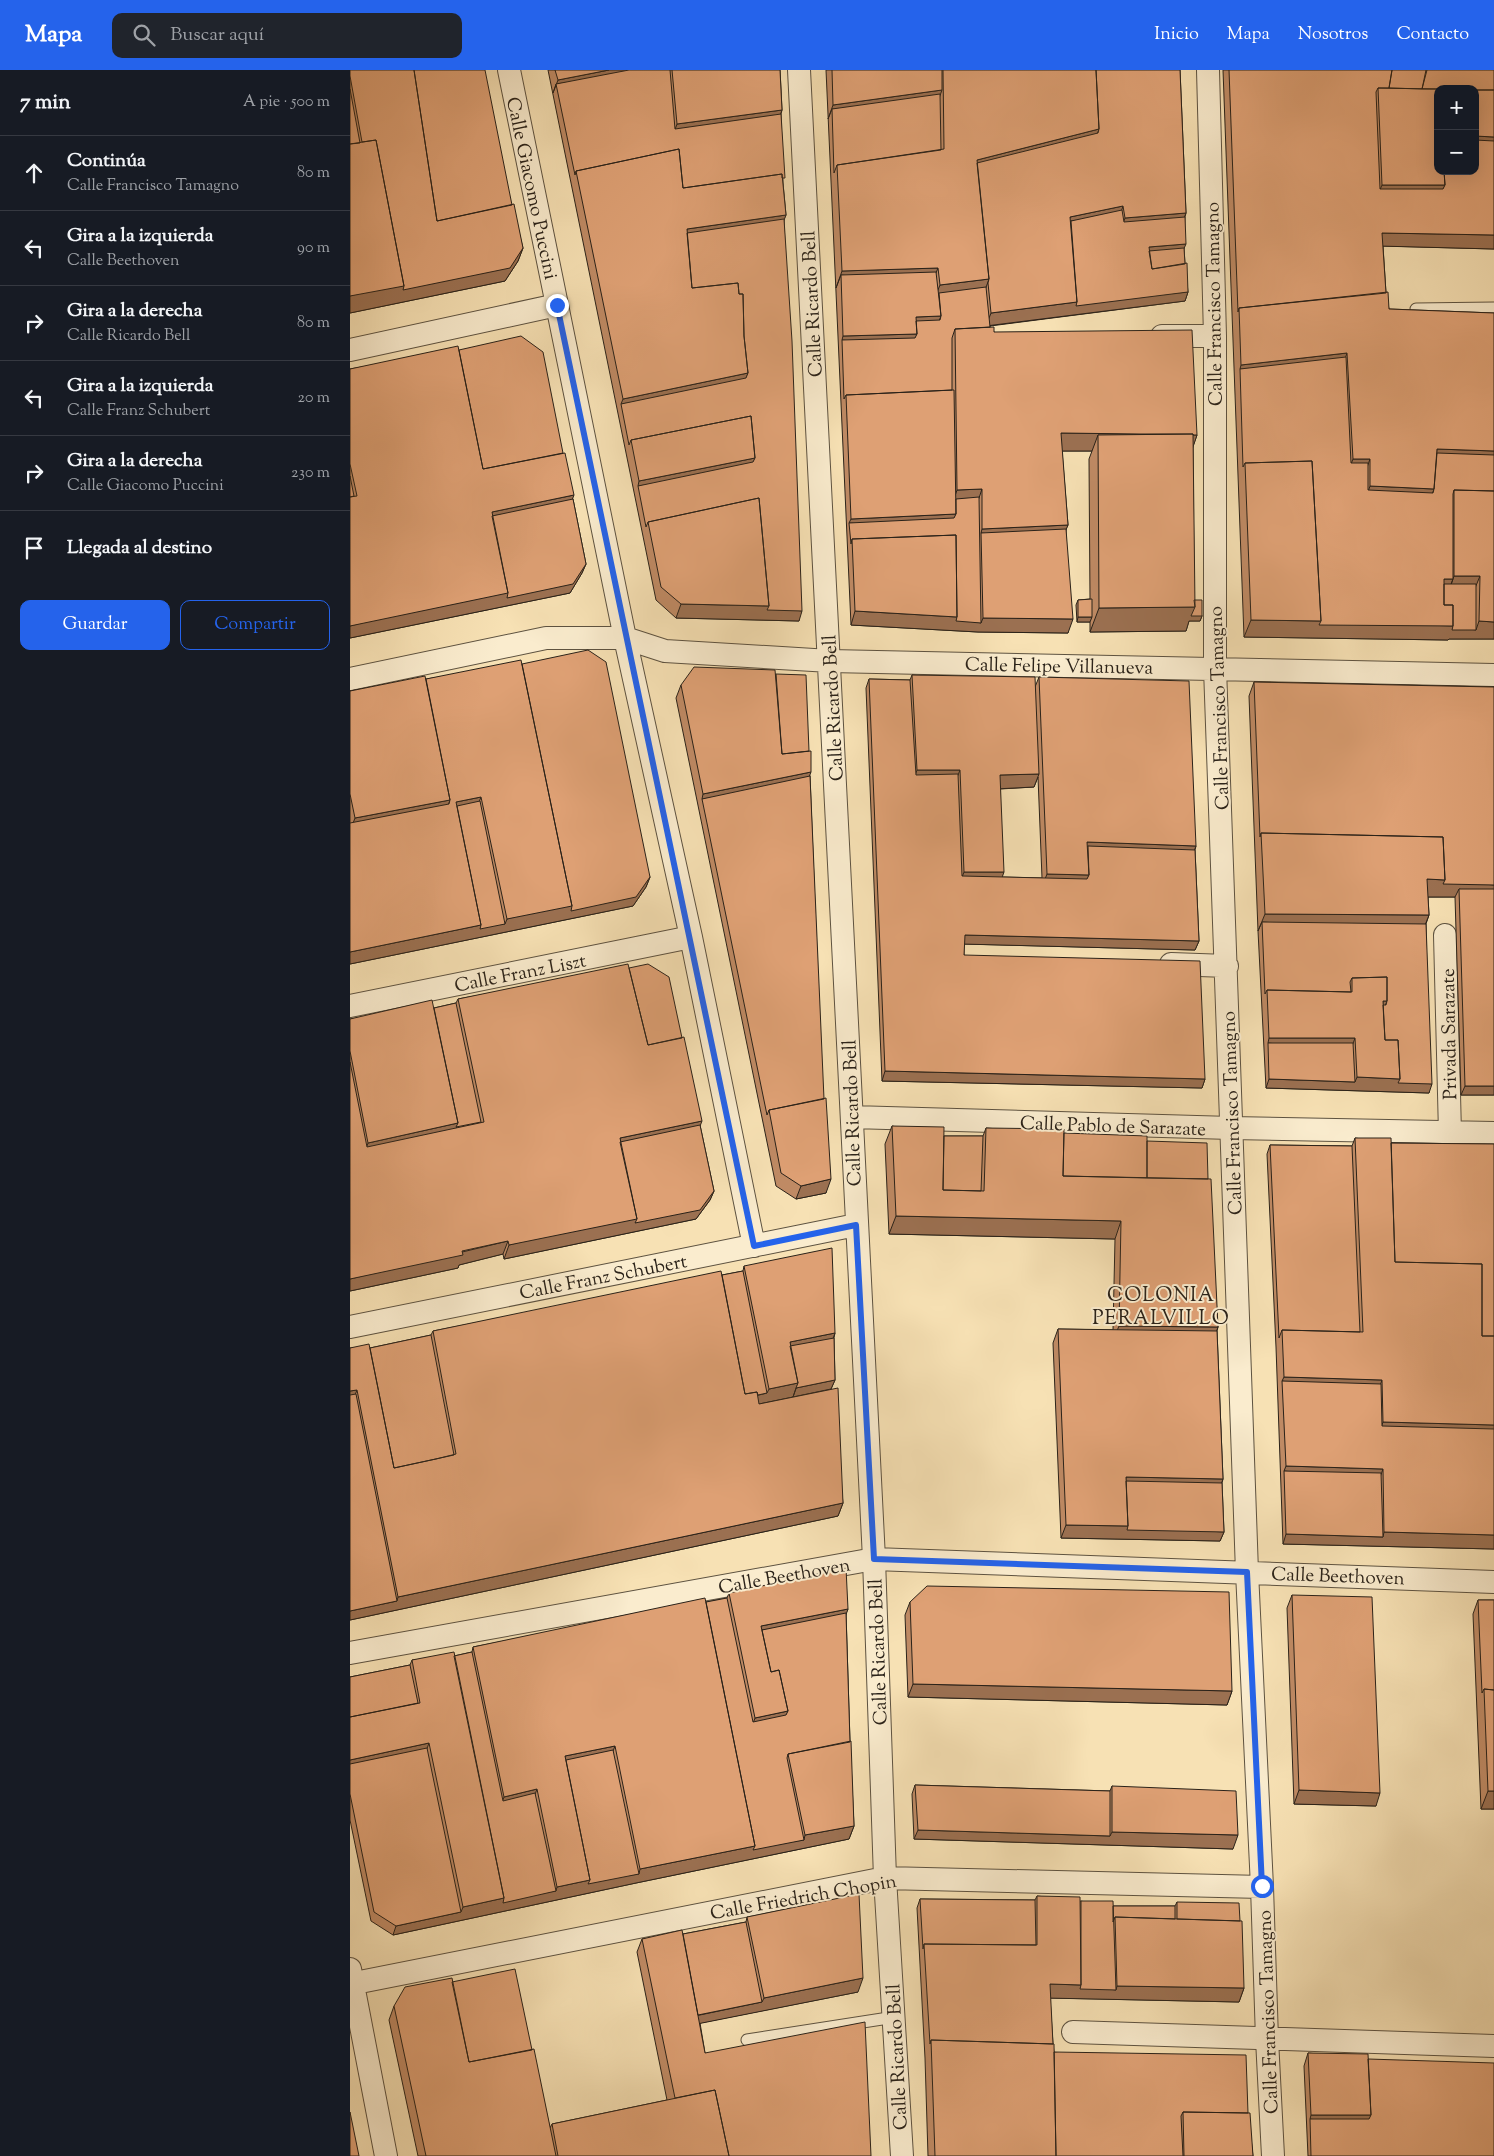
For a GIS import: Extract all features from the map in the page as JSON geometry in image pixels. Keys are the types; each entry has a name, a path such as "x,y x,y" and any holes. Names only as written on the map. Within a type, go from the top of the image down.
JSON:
{"street":[{"name":"Calle Giacomo Puccini","path":"509,70 625,638 691,937 754,1246"},
{"name":"Calle Ricardo Bell","path":"799,70 874,1559 885,1878 895,2016 902,2156"},
{"name":"Calle Francisco Tamagno","path":"1208,70 1215,336 1215,668 1247,1572 1273,2156"},
{"path":"350,350 557,305"},
{"path":"1137,336 1215,336"},
{"name":"Calle Felipe Villanueva","path":"350,679 546,638 625,638 665,650 830,661 1494,675"},
{"name":"Privada Sarazate","path":"1445,935 1450,1133"},
{"name":"Calle Franz Liszt","path":"350,1006 691,937"},
{"path":"1147,963 1227,966"},
{"name":"Calle Pablo de Sarazate","path":"852,1117 1231,1128 1494,1133"},
{"name":"Calle Franz Schubert","path":"350,1328 856,1225"},
{"name":"Calle Beethoven","path":"350,1652 874,1559 1494,1582"},
{"name":"Calle Friedrich Chopin","path":"351,1978 885,1878 1262,1886"},
{"path":"351,1978 386,2156"},
{"path":"1073,2032 1494,2046"}],"lane":[{"path":"1416,309 1494,308"},
{"path":"747,2040 895,2016"}],"building":[{"path":"350,70 414,70 437,221 514,204 523,248 510,268 403,290 404,286 376,140 362,142"},
{"path":"414,70 485,70 512,205 437,221"},
{"path":"555,70 609,70 558,80"},
{"path":"629,70 670,70 675,129 781,114 785,178 782,178 782,174 683,188 679,149 576,171 575,175 556,84"},
{"path":"672,70 780,70 782,110 677,124"},
{"path":"832,70 942,70 942,90 833,105"},
{"path":"943,70 1096,70 1099,129 977,160 989,279 940,285 938,268 842,271 837,165 944,149"},
{"path":"1096,70 1180,70 1186,213 1125,218 1123,206 1070,217 1077,302 991,313 977,163 1098,133"},
{"path":"1229,70 1392,70 1389,88 1378,88 1376,92 1380,189 1443,189 1445,185 1444,175 1479,175 1479,140 1494,141 1494,235 1382,233 1386,293 1239,308 1238,312"},
{"path":"1392,70 1426,70 1422,89 1389,88"},
{"path":"1427,70 1494,70 1494,90 1479,90 1479,85 1434,85 1434,89 1422,89"},
{"path":"1378,88 1434,89 1434,175 1444,175 1445,185 1382,185"},
{"path":"350,89 360,143 350,144"},
{"path":"1479,90 1494,90 1494,137 1479,136"},
{"path":"940,94 941,150 837,165 834,173 832,109"},
{"path":"376,140 404,286 350,296 350,144"},
{"path":"679,149 683,188 782,174 786,215 687,229 692,288 738,283 739,294 743,294 744,336 748,373 623,399 576,171"},
{"path":"1122,210 1124,222 1185,217 1186,244 1149,247 1152,269 1187,263 1188,292 1076,306 1071,221"},
{"path":"784,219 792,341 802,611 767,610 769,606 759,498 648,522 646,527 638,486 753,462 755,458 751,416 631,440 629,445 621,404 746,378 748,373 744,336 743,294 739,294 738,283 692,288 687,233"},
{"path":"1184,248 1185,264 1152,269 1149,251"},
{"path":"936,272 941,316 916,317 917,334 843,336 841,275"},
{"path":"986,287 990,327 955,329 952,338 952,390 846,395 844,399 842,340 915,338 917,334 916,321 940,320 939,293"},
{"path":"1388,292 1389,309 1494,313 1494,451 1437,449 1434,489 1370,486 1370,459 1353,459 1347,353 1241,365 1239,308"},
{"path":"994,327 994,332 1192,330 1197,435 1061,433 1068,525 982,529 982,489 957,490 955,329"},
{"path":"521,336 543,352 563,453 483,469 459,350"},
{"path":"458,346 483,469 565,453 574,495 492,512 508,593 350,626 350,497 357,496 350,464 350,369"},
{"path":"1346,357 1351,463 1368,463 1368,490 1433,493 1437,453 1494,455 1494,491 1454,490 1453,494 1453,579 1444,579 1444,605 1453,605 1453,626 1319,625 1321,621 1312,461 1245,463 1243,467 1240,369"},
{"path":"954,390 956,514 851,519 846,395"},
{"path":"751,416 755,458 639,481 631,440"},
{"path":"1193,434 1195,607 1099,608 1098,435"},
{"path":"1312,461 1321,621 1251,620 1245,463"},
{"path":"350,476 354,496 350,497"},
{"path":"1454,490 1494,491 1494,622 1479,621 1480,576 1454,576"},
{"path":"979,497 981,623 956,621 956,535 852,539 851,544 849,523 954,518 956,514 956,499"},
{"path":"759,498 769,606 681,604 661,587 648,522"},
{"path":"573,499 586,564 573,584 507,598 508,593 492,516"},
{"path":"1066,529 1073,619 983,618 981,533"},
{"path":"956,535 957,617 855,611 852,539"},
{"path":"1444,584 1476,584 1476,630 1452,630 1453,605 1444,605"},
{"path":"1092,599 1092,617 1078,617 1078,600"},
{"path":"1194,600 1202,600 1202,616 1191,616 1195,607"},
{"path":"588,650 606,662 650,877 636,897 571,911 572,906 522,664"},
{"path":"521,660 572,906 507,919 481,797 456,802 481,925 350,952 350,823 449,804 450,800 426,679"},
{"path":"694,667 775,670 782,754 811,751 811,772 703,794 681,685"},
{"path":"776,674 806,675 809,751 782,754"},
{"path":"912,675 1035,677 1039,774 1000,775 1004,872 964,872 960,770 917,770"},
{"path":"425,676 450,800 355,818 350,794 350,691"},
{"path":"1039,677 1189,681 1196,846 1087,842 1089,875 1047,874"},
{"path":"869,679 910,680 916,775 958,774 962,876 1087,879 1089,875 1088,846 1195,850 1199,941 965,935 964,955 1200,961 1205,1079 885,1071"},
{"path":"1254,682 1494,687 1494,885 1443,884 1445,880 1443,837 1261,833 1260,837"},
{"path":"810,776 824,1099 769,1110 767,1115 702,799"},
{"path":"480,801 505,924 480,929 481,925 457,806"},
{"path":"1261,833 1443,837 1445,880 1427,879 1429,915 1265,914"},
{"path":"1459,889 1494,889 1494,1086 1465,1086"},
{"path":"1262,922 1426,924 1432,1084 1398,1083 1400,1079 1398,1040 1385,1040 1383,1005 1386,1005 1387,1001 1387,977 1352,978 1350,982 1351,992 1267,990 1265,994"},
{"path":"628,964 648,1045 684,1037 702,1121 620,1138 637,1219 509,1245 508,1241 462,1251 463,1255 350,1279 350,1062 367,1147 484,1122 458,999"},
{"path":"648,964 669,977 682,1038 648,1045 629,968"},
{"path":"1387,977 1387,1001 1383,1001 1385,1040 1398,1040 1400,1079 1357,1077 1355,1038 1269,1038 1267,990 1352,992 1352,978"},
{"path":"432,1000 458,1123 368,1143 350,1051 350,1019"},
{"path":"456,1003 481,1122 456,1127 458,1123 434,1008"},
{"path":"1268,1043 1353,1043 1355,1082 1269,1079"},
{"path":"826,1098 831,1179 801,1186 781,1173 769,1110"},
{"path":"700,1125 714,1191 700,1210 635,1223 637,1219 620,1142"},
{"path":"892,1126 944,1127 943,1190 984,1191 986,1128 1064,1129 1063,1176 1211,1179 1218,1327 1119,1326 1121,1221 896,1216"},
{"path":"1064,1133 1147,1136 1147,1178 1063,1176"},
{"path":"944,1136 983,1136 981,1191 943,1190"},
{"path":"1355,1138 1391,1138 1395,1262 1482,1264 1482,1336 1494,1336 1494,1425 1383,1422 1382,1380 1284,1377 1282,1330 1363,1332"},
{"path":"1147,1141 1207,1143 1208,1179 1147,1178"},
{"path":"1391,1143 1494,1144 1494,1336 1482,1336 1482,1264 1395,1262"},
{"path":"1270,1145 1352,1146 1360,1332 1282,1330 1279,1338"},
{"path":"832,1248 835,1333 790,1342 798,1383 769,1389 744,1266"},
{"path":"721,1271 745,1394 757,1392 759,1404 838,1388 843,1503 398,1597 357,1390 350,1391 350,1348 369,1344 394,1468 456,1454 433,1331"},
{"path":"743,1271 767,1393 758,1395 757,1392 745,1394 722,1275"},
{"path":"1058,1329 1217,1331 1223,1479 1126,1477 1128,1526 1066,1525"},
{"path":"431,1335 454,1455 394,1468 370,1348"},
{"path":"834,1338 835,1380 796,1388 798,1383 790,1346"},
{"path":"1282,1381 1381,1384 1382,1426 1494,1429 1494,1535 1384,1532 1383,1469 1286,1466"},
{"path":"356,1394 397,1601 350,1611 350,1395"},
{"path":"1284,1471 1381,1473 1383,1537 1286,1534"},
{"path":"1126,1481 1222,1483 1224,1532 1127,1530"},
{"path":"846,1568 848,1609 761,1626 771,1672 779,1670 788,1711 755,1718 729,1593"},
{"path":"927,1586 1229,1592 1232,1691 913,1684 910,1602"},
{"path":"1292,1595 1372,1597 1380,1793 1299,1790"},
{"path":"705,1598 755,1846 640,1869 615,1746 565,1756 590,1880 557,1887 537,1789 504,1797 473,1647"},
{"path":"727,1598 753,1722 786,1715 788,1711 779,1670 771,1672 762,1630 846,1613 850,1742 788,1754 787,1758 804,1840 753,1850 755,1846 706,1602"},
{"path":"1478,1600 1494,1600 1494,1690 1484,1689 1482,1693"},
{"path":"454,1652 504,1898 463,1907 429,1743 350,1760 350,1717 420,1703 412,1660"},
{"path":"472,1652 503,1801 535,1793 556,1891 503,1903 504,1898 454,1656"},
{"path":"410,1665 418,1703 350,1717 350,1677"},
{"path":"1484,1689 1494,1690 1494,1791 1488,1791"},
{"path":"851,1741 854,1826 805,1835 788,1754"},
{"path":"427,1748 461,1912 396,1926 374,1912 350,1794 350,1764"},
{"path":"613,1750 639,1874 588,1884 590,1880 566,1760"},
{"path":"915,1785 1110,1791 1110,1836 918,1830"},
{"path":"1112,1786 1236,1791 1238,1835 1112,1832"},
{"path":"859,1894 863,1978 764,1998 747,1917"},
{"path":"1037,1896 1080,1897 1081,1985 1050,1984 1053,2044 931,2040 930,2044 924,1944 1037,1945"},
{"path":"920,1899 1035,1900 1036,1945 924,1944 923,1949"},
{"path":"1081,1901 1113,1901 1116,1990 1080,1989"},
{"path":"1177,1902 1239,1903 1240,1921 1177,1919"},
{"path":"1113,1906 1175,1906 1175,1919 1115,1917 1113,1922"},
{"path":"1115,1917 1242,1921 1244,1988 1117,1986"},
{"path":"746,1922 762,2002 698,2015 683,1934"},
{"path":"682,1930 705,2053 865,2022 871,2156 729,2156 715,2090 675,2098 642,1939"},
{"path":"515,1969 532,2050 469,2062 452,1982"},
{"path":"452,1978 469,2062 534,2049 556,2156 426,2156 394,2006 405,1987"},
{"path":"931,2040 1054,2044 1056,2156 935,2156"},
{"path":"1054,2052 1246,2055 1248,2113 1183,2112 1181,2116 1183,2156 1056,2156"},
{"path":"1308,2053 1368,2054 1371,2115 1311,2115"},
{"path":"1368,2059 1494,2063 1494,2156 1311,2156 1310,2119 1369,2119 1371,2115"},
{"path":"715,2090 729,2156 558,2156 552,2124"},
{"path":"350,2112 359,2156 350,2156"},
{"path":"1183,2112 1250,2113 1253,2156 1184,2156"}],"district":[{"name":"COLONIA PERALVILLO","path":"1161,1306"}],"route":[{"path":"557,305 625,638 691,937 754,1246 856,1225 874,1559 1247,1572 1262,1886"}]}
